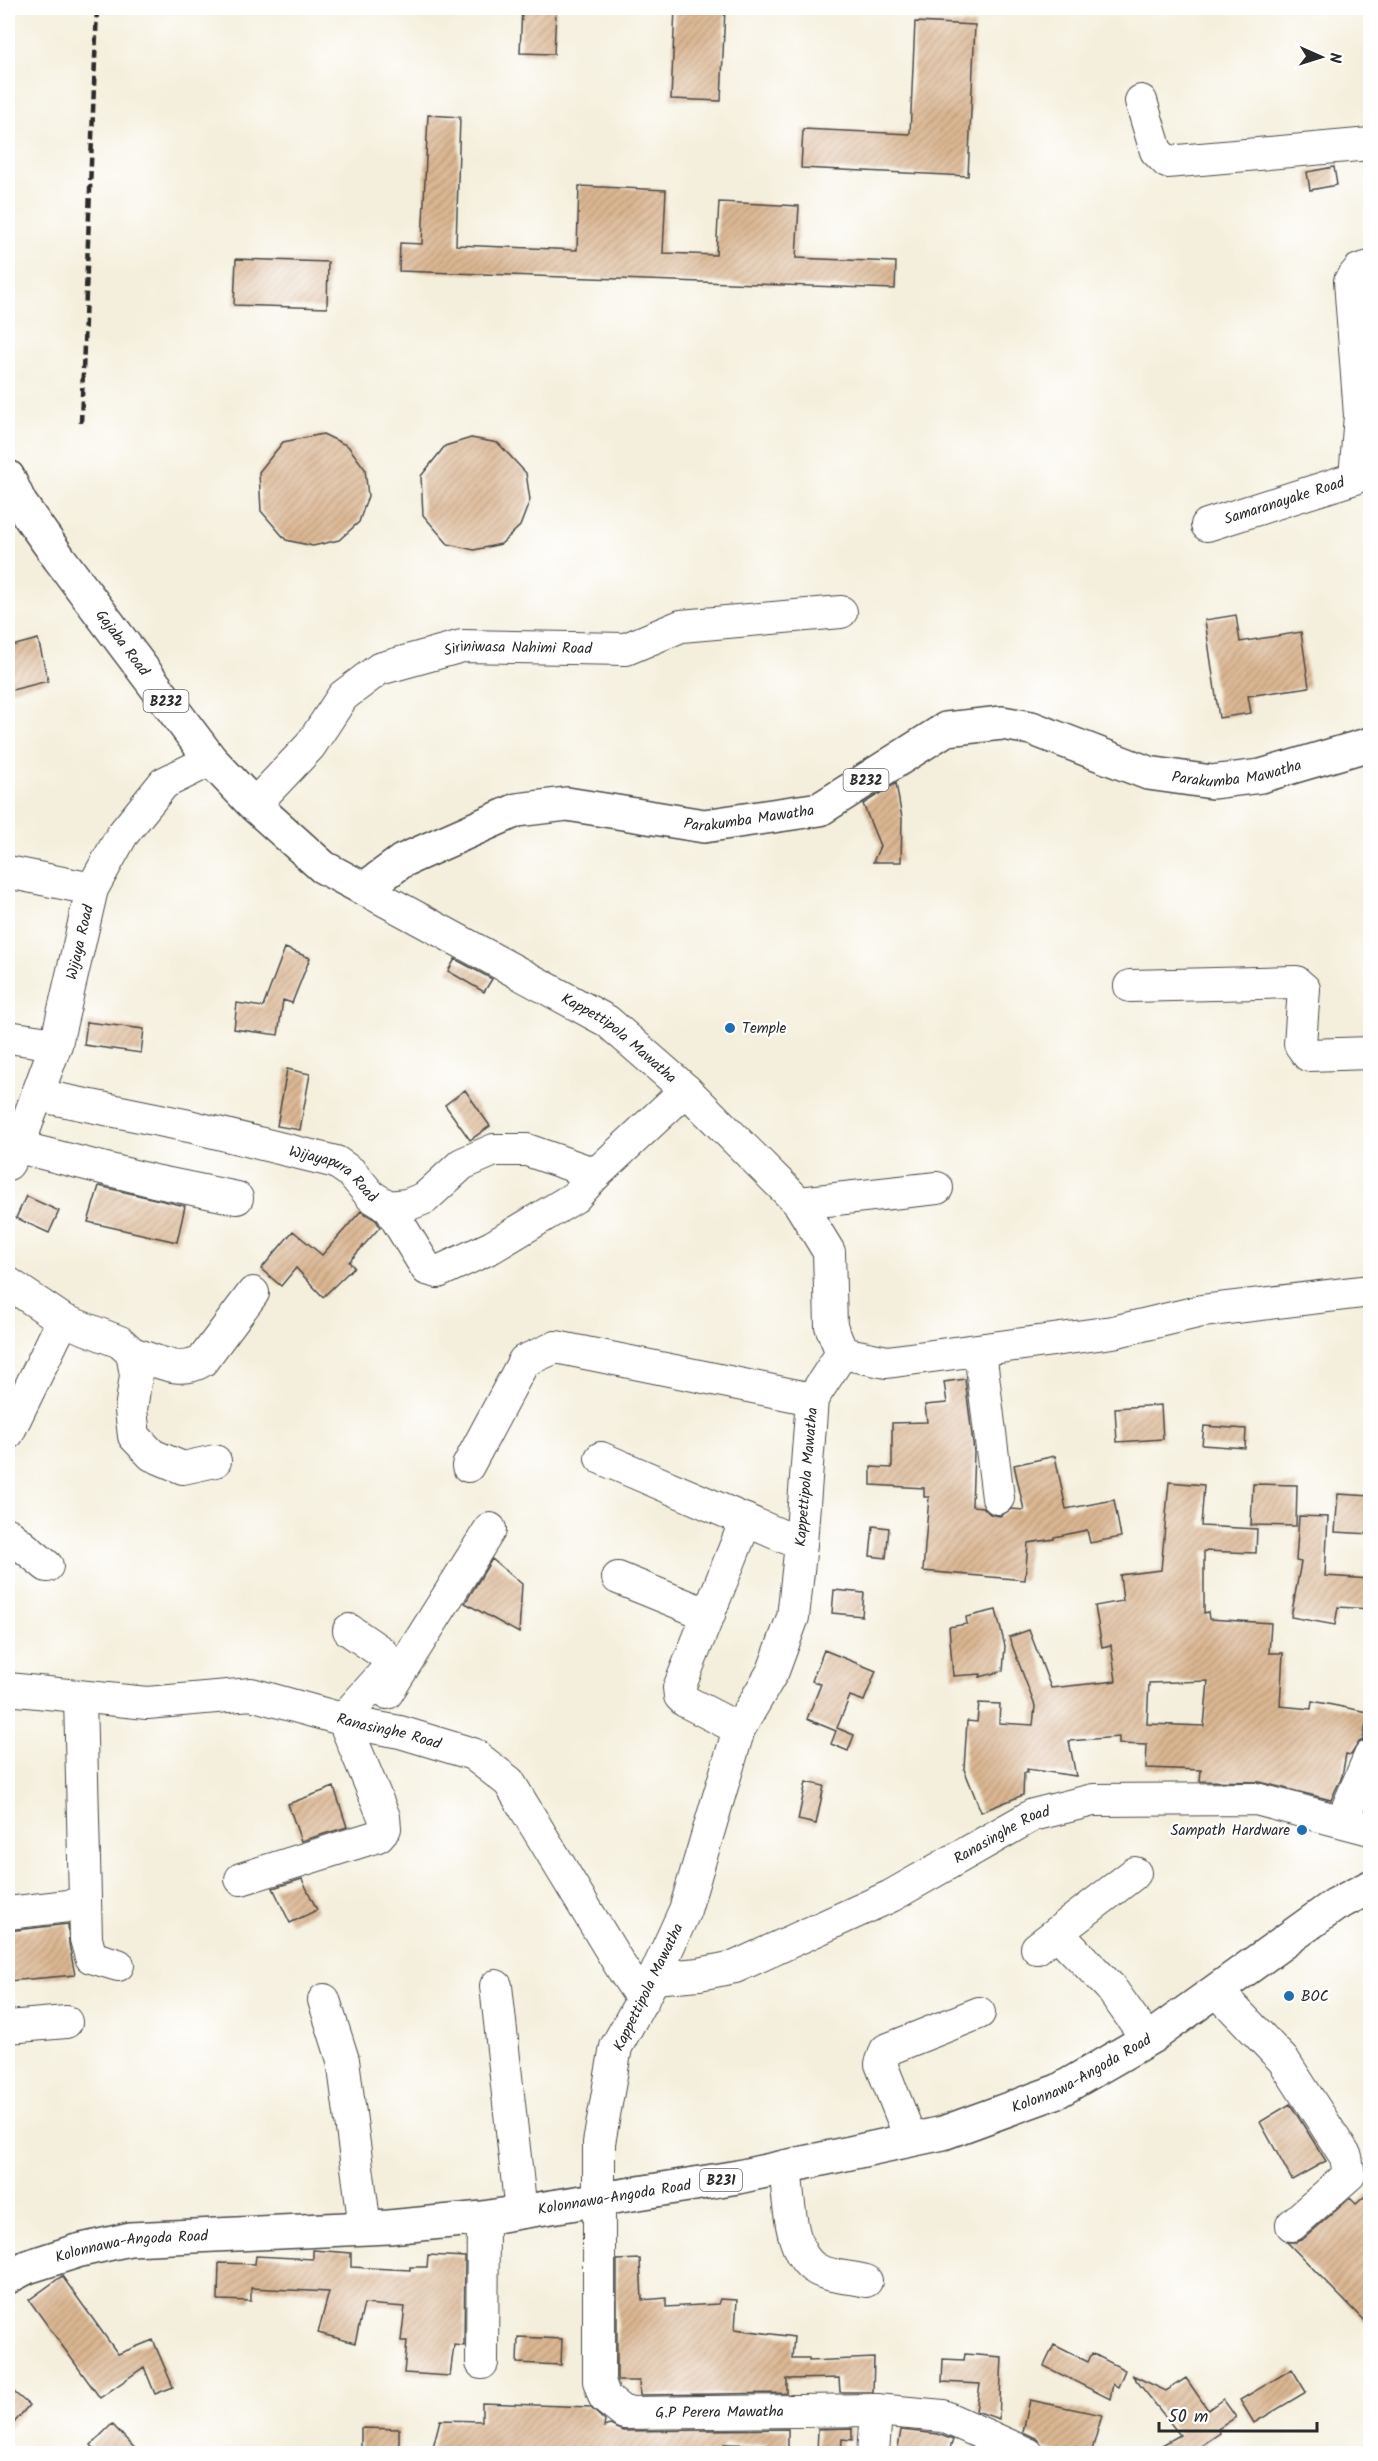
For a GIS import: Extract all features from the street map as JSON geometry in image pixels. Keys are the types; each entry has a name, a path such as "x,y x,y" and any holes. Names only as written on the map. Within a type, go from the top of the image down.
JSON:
{"main road":[{"name":"Gajaba Road","path":"8,477 20,503 52,549 211,760 254,805 323,867 364,889"},
{"name":"Parakumba Mawatha","path":"364,889 402,861 517,810 567,804 704,826 820,809 946,729 1002,723 1031,728 1148,773 1212,782 1261,776 1371,744"},
{"name":"Kolonnawa-Angoda Road","path":"8,2277 27,2267 77,2251 130,2239 365,2228 483,2218 600,2200 785,2166 943,2133 1058,2091 1147,2039 1335,1905 1371,1887"}],"street":[{"path":"1141,101 1156,151 1167,162 1371,144"},
{"name":"Samaranayake Road","path":"1207,525 1355,478 1359,415 1350,281 1359,270 1371,267"},
{"name":"Siriniwasa Nahimi Road","path":"254,805 310,747 343,696 378,669 462,646 626,649 681,626 841,612"},
{"name":"Wijaya Road","path":"13,1156 56,1044 92,889 122,835 164,783 211,760"},
{"path":"8,872 92,889"},
{"name":"Kappettipola Mawatha","path":"364,889 607,1021 686,1090 799,1203 829,1252 831,1326 842,1353 812,1399 793,1617 773,1671 739,1729 685,1910 649,1989 616,2047 599,2143 600,2200"},
{"path":"1130,986 1296,982 1304,989 1300,1044 1308,1055 1371,1053"},
{"path":"8,1037 56,1044"},
{"path":"389,1207 427,1269 438,1272 492,1247 575,1197 596,1174 686,1090"},
{"name":"Wijayapura Road","path":"37,1095 189,1126 336,1162 352,1173 372,1196 389,1207 407,1205 425,1198 462,1164 494,1150 527,1150 596,1174"},
{"path":"13,1156 237,1198"},
{"path":"799,1203 938,1188"},
{"path":"8,1283 63,1320 120,1342 132,1353 180,1368 192,1367 201,1361 253,1293"},
{"path":"842,1353 887,1362 1113,1332 1202,1311 1371,1291"},
{"path":"8,1433 63,1320"},
{"path":"468,1466 524,1361 556,1347 812,1399"},
{"path":"980,1351 998,1498"},
{"path":"132,1353 136,1375 131,1410 134,1436 152,1455 183,1467 215,1461"},
{"path":"601,1458 801,1544"},
{"path":"739,1729 685,1701 680,1696 679,1688 746,1520"},
{"path":"355,1723 490,1529"},
{"path":"8,1534 47,1566"},
{"path":"618,1578 709,1615"},
{"path":"241,1879 378,1836 385,1828 355,1723 386,1671 388,1661 381,1652 349,1630"},
{"name":"Ranasinghe Road","path":"8,1689 147,1703 251,1694 355,1723 400,1732 473,1754 509,1782 621,1967 649,1989 699,1974 735,1967 891,1896 1033,1815 1093,1800 1256,1799 1356,1825"},
{"path":"80,1698 86,1939 91,1957 118,1965"},
{"path":"1356,1825 1371,1756"},
{"path":"1136,1873 1047,1940 1110,1987 1147,2039"},
{"path":"8,1914 85,1904"},
{"path":"496,1986 521,2212"},
{"path":"1216,1991 1284,2061 1346,2157 1349,2175 1292,2225"},
{"path":"324,2000 343,2060 365,2228"},
{"path":"911,2140 881,2064 886,2050 979,2013"},
{"path":"8,2027 66,2022"},
{"path":"785,2166 794,2236 804,2260 818,2270 866,2281"},
{"name":"G.P Perera Mawatha","path":"600,2200 600,2381 604,2398 624,2413 876,2410 943,2416 1028,2454"},
{"path":"482,2363 483,2218"},
{"path":"873,2454 876,2410"}],"building":[{"path":"522,8 556,8 554,54 520,53"},
{"path":"675,8 725,8 721,101 671,99"},
{"path":"915,22 975,25 968,176 801,168 803,129 910,134"},
{"path":"428,115 460,117 456,245 577,250 579,186 666,190 663,253 716,255 719,202 799,206 796,258 896,262 895,289 399,271 400,243 422,244"},
{"path":"1334,167 1337,185 1310,190 1307,172"},
{"path":"236,259 328,262 327,308 234,305"},
{"path":"323,434 348,446 365,469 368,496 359,522 339,540 313,546 286,540 261,511 259,472 283,442"},
{"path":"471,438 498,443 526,473 530,500 520,526 501,544 474,550 448,544 423,515 421,476 445,446"},
{"path":"1236,615 1240,642 1301,632 1309,687 1248,696 1251,713 1219,718 1205,620"},
{"path":"38,639 48,681 8,691 8,647"},
{"path":"896,783 902,818 901,862 873,862 880,846 863,804"},
{"path":"285,948 310,958 292,1003 283,1000 278,1035 234,1029 237,1003 263,1007"},
{"path":"455,959 492,979 484,992 448,971"},
{"path":"87,1022 144,1029 141,1053 84,1045"},
{"path":"287,1069 310,1074 300,1130 277,1126"},
{"path":"465,1090 490,1126 470,1140 445,1105"},
{"path":"99,1186 185,1206 177,1242 88,1222"},
{"path":"26,1196 59,1211 49,1233 16,1218"},
{"path":"361,1211 376,1220 380,1227 349,1262 354,1267 323,1297 296,1268 281,1286 261,1269 293,1231 322,1255"},
{"path":"965,1379 974,1452 972,1506 983,1507 990,1514 1000,1516 1011,1509 1024,1510 1014,1465 1055,1456 1066,1509 1114,1500 1121,1537 1090,1543 1087,1530 1028,1543 1025,1580 923,1571 929,1497 924,1497 924,1488 871,1485 871,1467 892,1468 892,1423 927,1422 925,1405 947,1403 944,1382"},
{"path":"1161,1405 1163,1439 1117,1442 1115,1408"},
{"path":"1204,1426 1246,1429 1245,1448 1202,1445"},
{"path":"1169,1482 1204,1485 1201,1526 1257,1529 1256,1553 1204,1551 1204,1613 1208,1612 1209,1619 1271,1623 1269,1653 1283,1653 1280,1706 1311,1709 1312,1701 1368,1712 1363,1740 1359,1742 1351,1755 1346,1754 1342,1776 1331,1800 1260,1782 1200,1781 1201,1770 1146,1768 1147,1745 1119,1744 1119,1737 1069,1741 1076,1776 1027,1769 1027,1773 1024,1773 1023,1795 981,1812 964,1769 967,1721 977,1722 979,1703 1000,1704 999,1723 1033,1725 1035,1706 1009,1637 1029,1630 1051,1688 1116,1681 1111,1645 1102,1647 1095,1606 1123,1601 1120,1575 1161,1570","holes":["1208,1681 1204,1726 1147,1724 1149,1683"]},
{"path":"1253,1484 1297,1485 1296,1526 1251,1525"},
{"path":"1338,1494 1371,1496 1371,1534 1335,1532"},
{"path":"1299,1516 1328,1517 1325,1576 1371,1579 1371,1609 1338,1607 1335,1625 1291,1617 1301,1562 1296,1561"},
{"path":"873,1526 889,1528 886,1558 870,1556"},
{"path":"492,1559 522,1584 519,1633 465,1603"},
{"path":"834,1590 864,1593 862,1616 832,1613"},
{"path":"996,1610 1005,1646 1003,1671 980,1677 981,1674 953,1676 949,1627 967,1624 966,1617"},
{"path":"824,1650 876,1671 864,1701 850,1696 837,1728 854,1735 848,1751 831,1744 836,1731 807,1719 821,1684 812,1681"},
{"path":"806,1782 824,1786 816,1824 798,1820"},
{"path":"334,1787 347,1827 301,1841 288,1804"},
{"path":"302,1879 317,1910 290,1923 273,1888"},
{"path":"68,1924 75,1975 8,1981 8,1931"},
{"path":"1290,2104 1326,2161 1292,2180 1260,2122"},
{"path":"1371,2191 1371,2328 1287,2242 1303,2239 1350,2198 1356,2204"},
{"path":"313,2250 351,2253 351,2267 410,2270 410,2267 427,2267 428,2255 465,2257 464,2346 454,2345 450,2376 404,2373 407,2341 401,2341 405,2307 364,2304 355,2343 318,2333 329,2292 251,2288 251,2301 218,2300 219,2263 255,2264 256,2256 313,2259"},
{"path":"640,2259 642,2300 666,2298 666,2307 718,2304 720,2299 737,2300 735,2329 794,2337 792,2358 809,2358 809,2361 874,2358 873,2392 840,2392 839,2378 787,2379 787,2393 640,2395 639,2381 618,2381 617,2378 617,2260"},
{"path":"62,2276 118,2354 153,2340 173,2387 155,2394 144,2367 100,2398 29,2300"},
{"path":"518,2337 562,2339 561,2365 517,2363"},
{"path":"1054,2345 1088,2362 1092,2353 1125,2370 1118,2387 1113,2384 1110,2399 1044,2366"},
{"path":"965,2354 1002,2357 999,2419 976,2411 980,2384 942,2382 943,2359 964,2360"},
{"path":"1292,2369 1306,2392 1254,2423 1240,2400"},
{"path":"1132,2375 1166,2391 1186,2378 1208,2410 1223,2399 1236,2417 1218,2429 1220,2433 1198,2448 1172,2454 1146,2454 1180,2435"},
{"path":"8,2387 29,2405 8,2430"},
{"path":"1030,2400 1102,2415 1091,2454 1066,2454 1044,2448 1036,2438 1023,2432"},
{"path":"482,2403 590,2407 605,2421 604,2427 610,2425 624,2431 788,2429 788,2449 771,2448 771,2445 724,2444 721,2454 490,2454 490,2450 432,2451 440,2420 482,2421"},
{"path":"112,2424 140,2454 99,2454 91,2445"},
{"path":"361,2428 399,2429 399,2454 361,2454"},
{"path":"852,2428 852,2440 842,2439 841,2454 817,2454 818,2429"},
{"path":"901,2430 938,2434 953,2440 948,2454 897,2454"}],"railway":[{"path":"81,423 97,8"}],"place":[{"name":"Temple","path":"730,1028"},
{"name":"Sampath Hardware","path":"1302,1830"},
{"name":"BOC","path":"1289,1996"}]}
